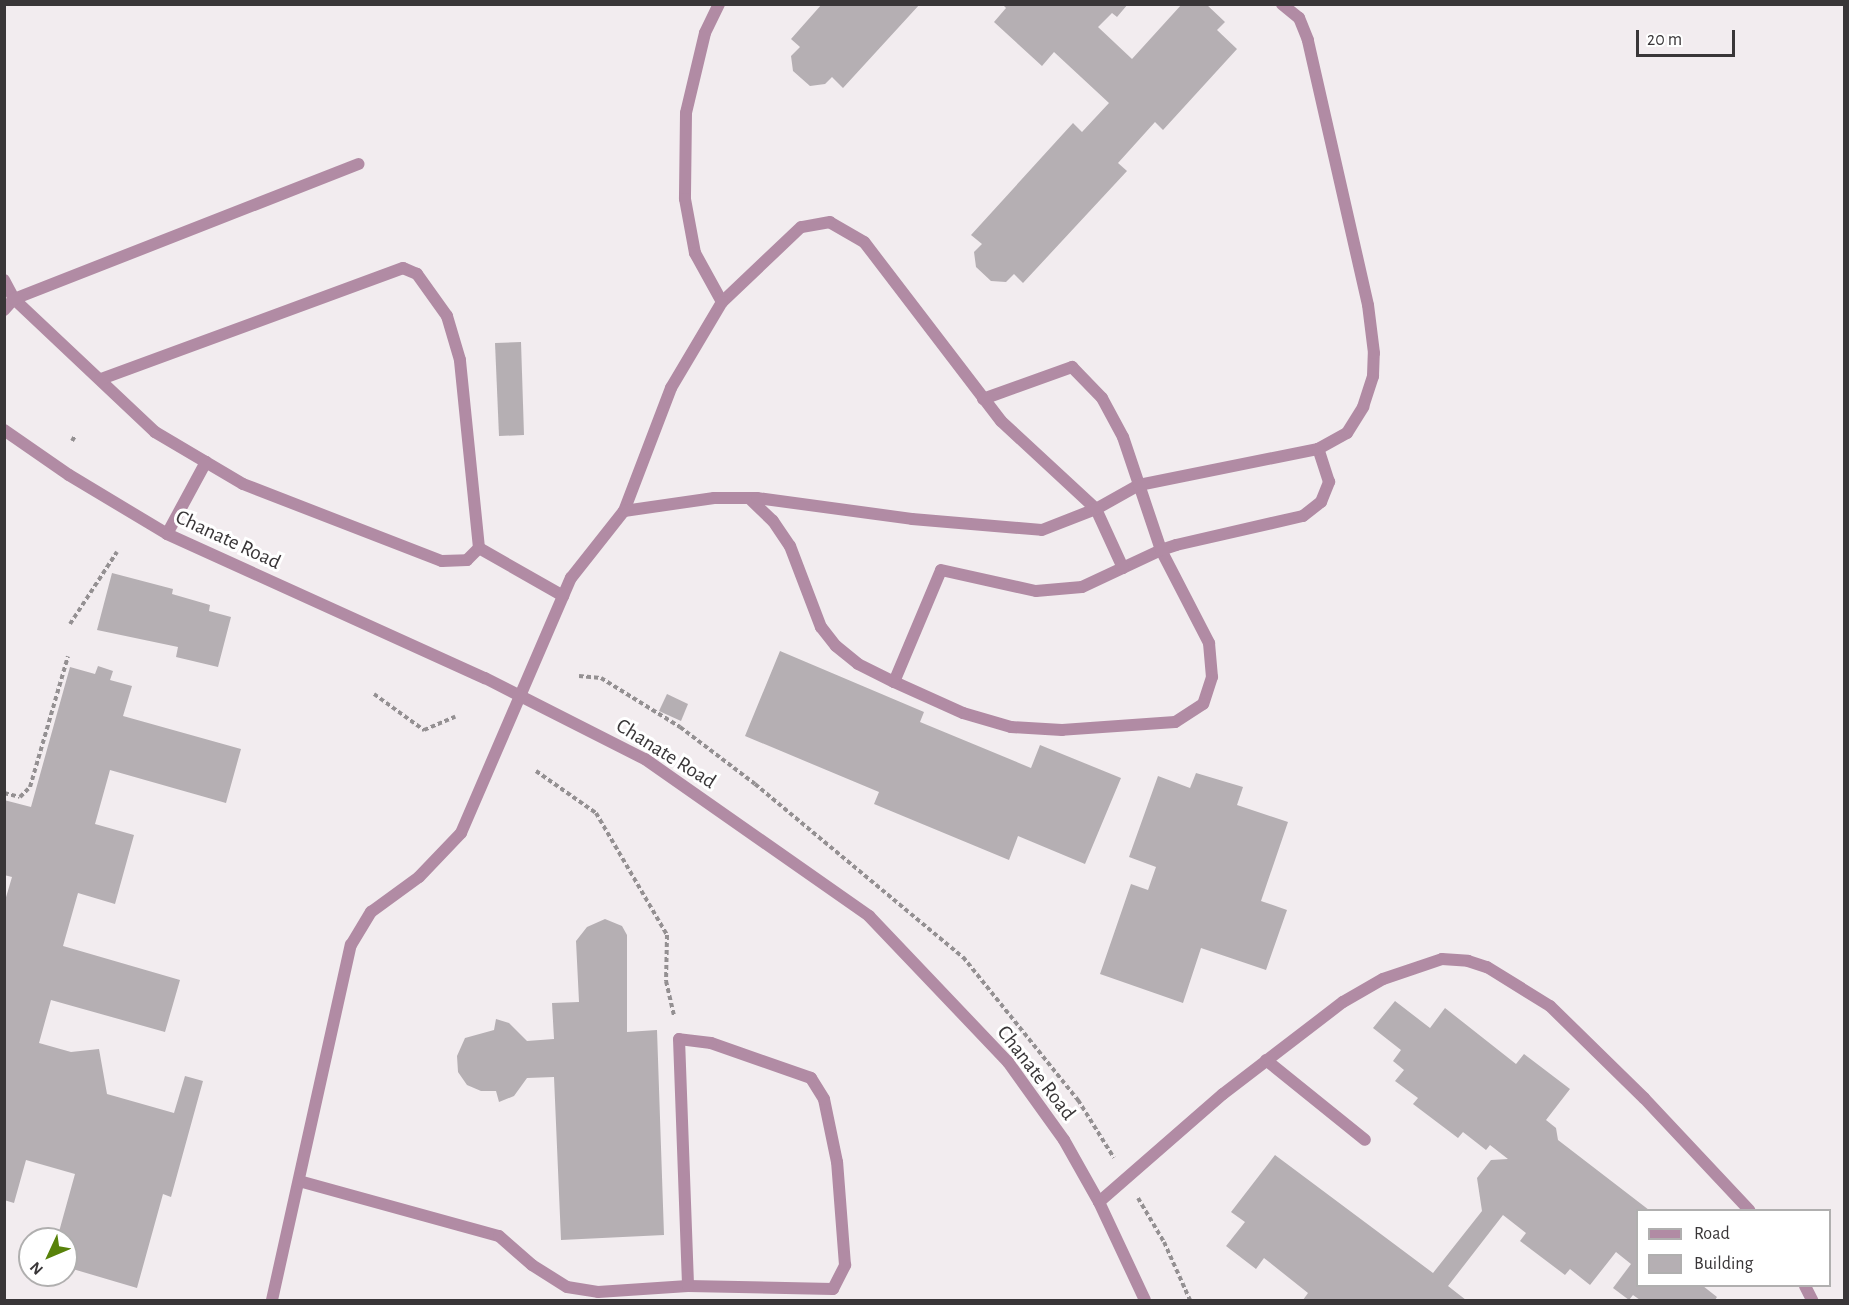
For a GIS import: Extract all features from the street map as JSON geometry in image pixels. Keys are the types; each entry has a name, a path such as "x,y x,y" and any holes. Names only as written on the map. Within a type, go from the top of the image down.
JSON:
{"street":[{"path":"718,4 705,33 686,113 685,199 695,253 722,302"},
{"path":"624,511 714,498 748,498 803,501 912,519 1042,530 1096,509 1139,485 1318,449 1347,433 1363,407 1372,376 1374,353 1368,305 1308,40 1299,18 1282,4"},
{"path":"4,310 15,299 358,164"},
{"path":"272,1300 351,945 371,912 419,877 460,833 522,697 542,640 571,578 624,511 671,388 722,302 801,227 830,222 864,242 1000,422 1096,509 1124,568"},
{"path":"101,379 403,268 417,274 447,316 460,360 479,548"},
{"path":"4,280 15,299 155,432 243,484 442,561 467,560 479,548"},
{"path":"748,498 773,520 790,546 821,627 836,646 858,664 894,682 963,713 1011,727 1062,730 1175,722 1203,704 1212,677 1210,654 1195,610 1161,550 1123,437 1102,398 1072,367 983,399"},
{"name":"Chanate Road","path":"4,430 69,475 167,534 522,697 645,759 869,916 1008,1062 1064,1140 1099,1202 1145,1300"},
{"path":"894,682 941,570 1036,591 1082,587 1161,550 1303,516 1321,502 1329,482 1318,449"},
{"path":"167,534 206,462"},
{"path":"479,548 563,596"},
{"path":"1099,1202 1266,1060 1343,1002 1383,980 1442,959 1468,961 1508,978 1550,1006 1644,1098 1748,1209"},
{"path":"299,1180 499,1236 532,1265 567,1287 598,1292 688,1286 833,1289 845,1265 837,1162 824,1099 811,1078 711,1042 679,1039 688,1286"},
{"path":"1266,1060 1365,1140"}],"path":[{"path":"72,441 75,436"},
{"path":"70,624 117,552"},
{"path":"4,793 20,797 30,787 68,656"},
{"path":"374,694 424,730 455,717"},
{"path":"536,771 596,813 667,935 666,981 679,1039"}],"building":[{"path":"822,4 920,4 843,88 832,77 825,84 810,86 793,71 791,56 800,47 791,39"},
{"path":"1002,4 1128,4 1117,17 1112,13 1098,27 1132,59 1182,4 1206,4 1225,22 1217,30 1237,49 1163,130 1155,122 1118,163 1127,171 1023,283 1014,274 1006,282 991,281 976,267 974,252 982,244 971,235 1073,123 1082,132 1109,103 1054,52 1042,66 994,22 1006,8"},
{"path":"521,342 524,435 499,436 495,343"},
{"path":"112,573 173,589 172,594 210,605 209,611 231,617 218,667 176,657 178,647 97,630"},
{"path":"780,651 924,712 920,722 1031,768 1040,745 1121,778 1085,864 1018,836 1009,860 874,804 879,792 745,736"},
{"path":"98,666 113,671 110,680 132,686 123,716 241,749 226,803 110,770 95,824 134,835 115,904 78,893 63,946 180,980 165,1032 51,1000 39,1043 71,1052 99,1049 107,1094 174,1113 185,1076 203,1081 171,1197 163,1194 137,1288 78,1271 78,1227 60,1227 75,1174 26,1160 14,1203 4,1200 4,904 12,877 4,875 4,800 31,807 70,667 95,674"},
{"path":"667,694 688,704 681,721 659,711"},
{"path":"1196,773 1243,787 1237,805 1288,822 1261,901 1287,910 1266,970 1201,948 1183,1003 1100,974 1131,884 1148,890 1156,867 1129,857 1158,776 1190,788"},
{"path":"605,919 622,926 627,935 627,1032 657,1030 664,1235 561,1240 554,1077 527,1078 514,1096 499,1102 496,1091 481,1091 467,1085 458,1072 457,1056 465,1038 494,1030 496,1019 509,1023 527,1041 554,1039 552,1003 579,1002 576,941 587,927"},
{"path":"1395,1001 1430,1028 1445,1008 1516,1064 1524,1054 1570,1089 1546,1120 1556,1128 1558,1140 1648,1209 1636,1209 1636,1287 1704,1287 1717,1297 1715,1300 1640,1300 1633,1295 1629,1300 1613,1288 1631,1264 1616,1252 1590,1285 1570,1269 1565,1275 1520,1241 1526,1233 1503,1215 1448,1286 1466,1300 1303,1300 1308,1293 1264,1258 1256,1269 1226,1246 1245,1222 1231,1212 1275,1155 1433,1273 1482,1211 1477,1178 1491,1160 1508,1159 1490,1145 1486,1150 1463,1132 1458,1138 1413,1104 1418,1098 1395,1081 1404,1070 1393,1061 1401,1050 1373,1028"}]}
